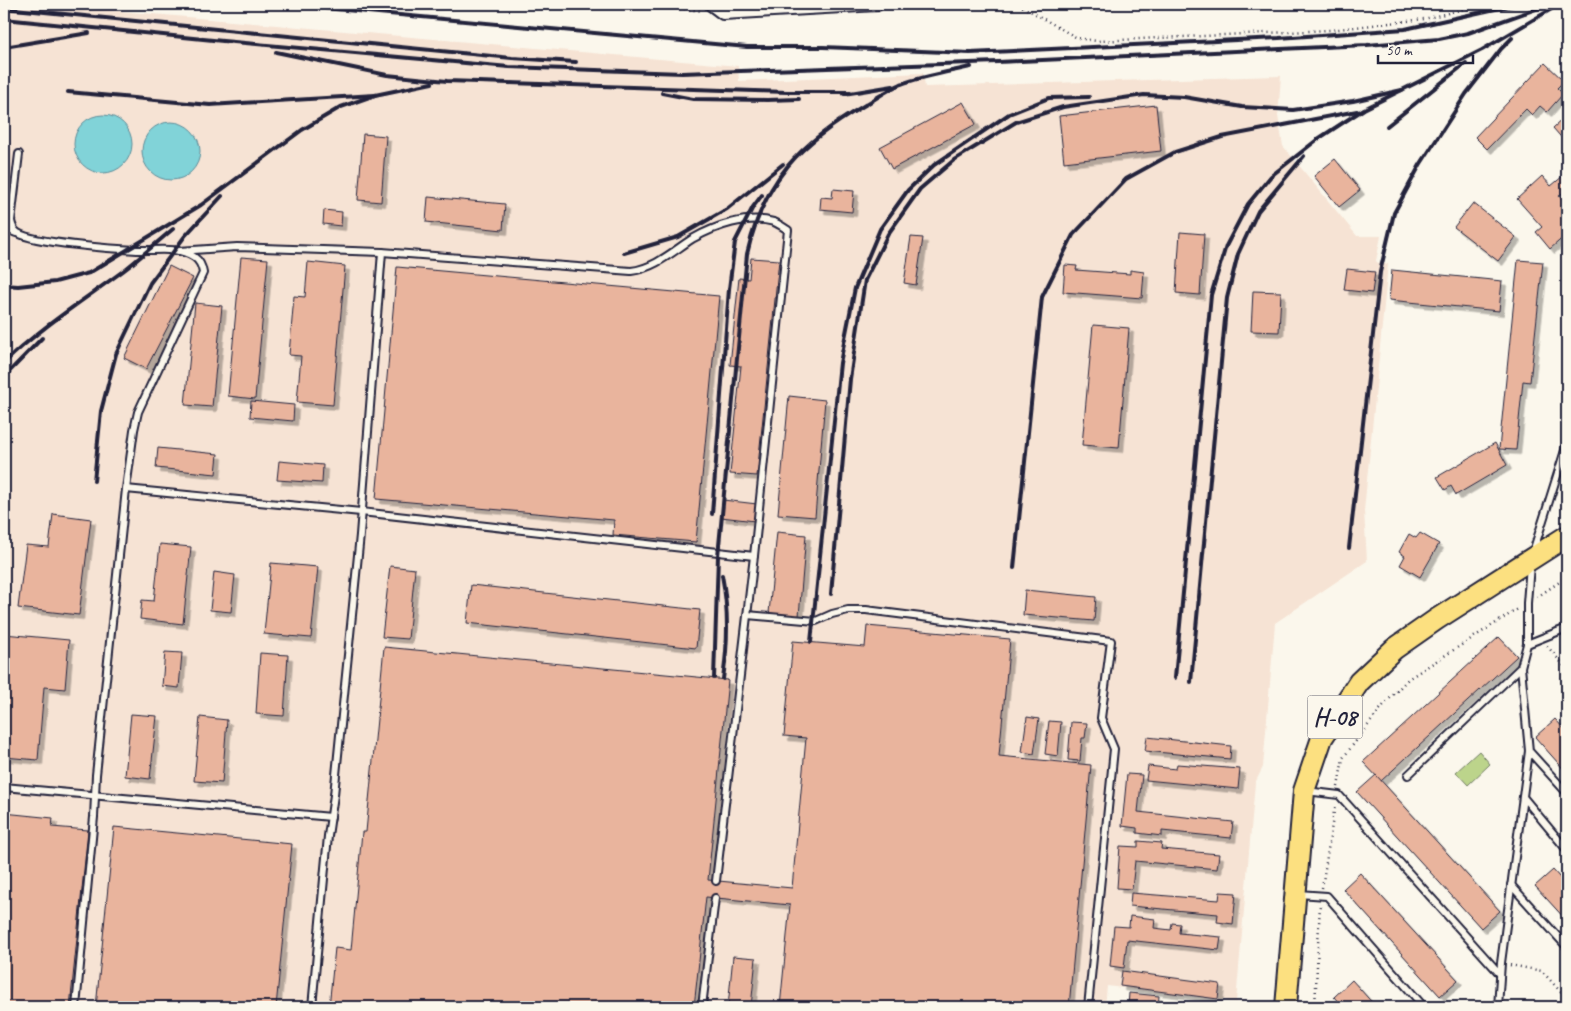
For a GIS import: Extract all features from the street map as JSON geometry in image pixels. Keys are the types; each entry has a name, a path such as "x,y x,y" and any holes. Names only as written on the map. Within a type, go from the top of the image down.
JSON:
{"main road":[{"name":"Н-08","path":"1286,1007 1304,791 1322,738 1359,682 1394,649 1437,619 1567,536"}],"street":[{"path":"711,4 723,13 877,4"}],"lane":[{"path":"17,233 12,228 11,221 19,154"},
{"path":"4,228 25,236 53,241 122,249 179,251 237,248 382,252 631,271 653,265 708,231 726,225 757,220 774,222 788,230 754,556 716,881"},
{"path":"76,1007 95,795 126,490 134,430 138,412 203,273 202,264 194,256 179,251"},
{"path":"312,1007 361,512 382,252"},
{"path":"1498,1007 1501,963 1529,751 1521,667 1527,644 1527,603 1531,559 1567,444"},
{"path":"126,490 361,512 754,556"},
{"path":"747,615 816,621 848,610 866,610 1111,641 1101,718 1114,749 1088,1007"},
{"path":"1527,644 1567,628"},
{"path":"1408,775 1521,667"},
{"path":"1529,751 1567,793"},
{"path":"4,787 331,817"},
{"path":"1304,791 1340,795 1500,974"},
{"path":"1524,797 1567,850"},
{"path":"1511,885 1567,947"},
{"path":"1295,894 1327,896 1424,1007"},
{"path":"702,1007 715,898"}],"path":[{"path":"644,4 723,13"},
{"path":"1018,4 1077,38 1097,41 1330,30 1424,19 1484,4"},
{"path":"1315,1007 1321,896 1343,758 1382,707 1408,679 1567,577"},
{"path":"1541,639 1567,669"},
{"path":"1501,963 1542,971 1567,999"}],"shaded area":[{"path":"4,4 41,4 738,66 739,81 923,73 925,87 1281,76 1278,116 1283,146 1357,236 1381,236 1376,261 1388,264 1364,511 1367,561 1275,623 1263,767 1255,783 1236,1002 1107,986 1105,1007 4,1007"}],"green space":[{"path":"1479,751 1490,764 1468,785 1456,772"}],"water":[{"path":"103,115 119,120 127,128 132,144 127,160 119,168 103,173 87,168 79,160 74,144 79,128 87,120"},
{"path":"171,122 187,127 195,135 200,151 195,167 187,175 171,180 155,175 147,167 142,151 147,135 155,127"}],"building":[{"path":"1545,63 1564,81 1557,88 1563,94 1547,112 1540,106 1532,115 1526,109 1487,149 1475,137"},
{"path":"963,102 976,124 892,169 880,147"},
{"path":"1156,105 1161,151 1064,162 1059,116"},
{"path":"1567,115 1567,144 1553,128"},
{"path":"363,134 386,136 381,202 358,200"},
{"path":"1335,159 1360,190 1339,207 1314,176"},
{"path":"1542,176 1551,186 1563,176 1567,182 1567,189 1559,196 1567,205 1567,234 1550,249 1536,232 1542,227 1517,199"},
{"path":"833,189 854,191 852,212 820,209 821,197 832,198"},
{"path":"428,197 505,204 503,230 426,222"},
{"path":"1473,203 1516,237 1498,261 1454,227"},
{"path":"324,210 342,212 341,226 323,224"},
{"path":"1180,232 1204,234 1200,295 1176,293"},
{"path":"911,237 923,238 916,285 904,283"},
{"path":"241,257 268,259 255,399 228,396"},
{"path":"751,258 779,260 757,476 730,474 741,366 730,365 739,278 749,279"},
{"path":"1518,260 1543,262 1530,382 1523,381 1516,450 1499,449"},
{"path":"308,262 345,266 333,405 297,402 301,356 289,355 294,296 305,297"},
{"path":"1065,265 1077,266 1076,270 1130,274 1130,270 1144,272 1142,298 1063,292"},
{"path":"169,266 193,278 146,369 124,358"},
{"path":"397,267 719,296 696,542 613,535 614,520 376,499"},
{"path":"1347,269 1375,272 1372,293 1344,290"},
{"path":"1392,270 1502,281 1499,311 1389,300"},
{"path":"1253,291 1281,292 1279,332 1251,331"},
{"path":"195,303 222,306 212,407 185,405"},
{"path":"1093,325 1129,328 1119,448 1082,445"},
{"path":"789,396 825,400 815,517 778,514"},
{"path":"251,401 294,405 293,421 250,417"},
{"path":"1495,443 1507,465 1456,495 1451,486 1445,490 1437,477"},
{"path":"158,448 218,454 216,474 156,468"},
{"path":"279,461 323,465 322,483 277,480"},
{"path":"723,500 757,504 755,521 721,517"},
{"path":"53,514 91,519 79,615 18,608 26,545 49,547"},
{"path":"777,532 806,535 799,616 769,613"},
{"path":"1420,533 1439,544 1420,577 1400,565 1405,556 1399,552 1409,534 1416,538"},
{"path":"160,544 191,547 183,624 140,619 142,600 154,601"},
{"path":"271,563 318,567 311,638 264,634"},
{"path":"390,566 415,569 408,639 382,637"},
{"path":"214,572 235,575 231,612 210,610"},
{"path":"471,585 700,610 696,648 467,623"},
{"path":"1025,590 1096,597 1094,621 1023,615"},
{"path":"867,626 1010,639 999,756 1091,765 1069,1007 780,1007 790,905 706,897 694,1007 329,1007 335,948 351,950 362,832 366,832 384,647 728,680 708,880 792,888 806,738 784,736 793,641 865,647"},
{"path":"4,634 69,640 65,689 44,687 38,760 4,757"},
{"path":"1499,637 1517,656 1381,781 1363,762"},
{"path":"165,652 182,653 179,688 162,686"},
{"path":"260,653 288,655 284,716 256,714"},
{"path":"131,714 157,716 150,779 125,776"},
{"path":"200,717 227,720 222,783 194,781"},
{"path":"1027,717 1039,719 1034,754 1022,752"},
{"path":"1555,719 1567,732 1567,773 1535,737"},
{"path":"1049,721 1061,722 1058,756 1045,754"},
{"path":"1071,722 1087,723 1085,738 1082,738 1080,761 1068,760"},
{"path":"1147,737 1231,746 1230,759 1145,751"},
{"path":"1177,764 1240,769 1238,789 1146,780 1148,766 1176,769"},
{"path":"1127,774 1142,775 1138,812 1233,822 1231,838 1162,831 1162,836 1137,833 1137,828 1122,826"},
{"path":"1376,775 1500,911 1481,928 1357,792"},
{"path":"4,813 53,818 52,827 88,830 70,1007 4,1007"},
{"path":"114,827 292,844 276,1007 96,1007"},
{"path":"1138,841 1162,843 1161,849 1219,854 1217,869 1135,861 1132,889 1117,888 1120,846 1138,847"},
{"path":"1553,870 1567,886 1567,921 1535,886"},
{"path":"1360,873 1458,980 1440,996 1343,889"},
{"path":"1220,892 1236,893 1233,924 1217,922 1218,914 1130,906 1131,893 1219,900"},
{"path":"1130,916 1155,919 1154,928 1171,930 1172,923 1180,924 1179,933 1221,937 1219,950 1127,940 1124,968 1110,966 1114,926 1129,927"},
{"path":"733,956 756,958 751,1007 728,1007"},
{"path":"1122,971 1220,984 1218,999 1120,986"},
{"path":"1352,980 1376,1007 1343,1007 1334,997"},
{"path":"1129,993 1159,996 1158,1007 1128,1007"}],"railway":[{"path":"281,4 747,47 823,47 970,53 1279,38 1405,29 1518,4"},
{"path":"4,19 509,67 682,73 998,62 1367,45 1439,39 1468,33 1550,4"},
{"path":"1175,678 1211,295 1226,246 1248,204 1271,176 1318,139 1364,109 1482,50 1560,4"},
{"path":"4,8 512,58 576,62"},
{"path":"4,47 89,33"},
{"path":"1349,548 1380,272 1394,213 1420,165 1466,94 1501,49 1512,38"},
{"path":"276,52 387,75 447,81 787,92 850,92"},
{"path":"1387,126 1466,63"},
{"path":"714,678 718,556 747,254 763,204 788,166 804,149 842,119 901,84 927,76 971,67"},
{"path":"68,92 210,105 375,95 432,83"},
{"path":"844,94 893,86"},
{"path":"831,594 850,379 865,280 888,234 920,189 954,160 1016,122 1063,107 1144,95 1184,97 1242,107 1293,110 1353,101 1402,90"},
{"path":"662,93 693,99 799,99"},
{"path":"4,285 18,286 55,282 89,273 201,205 302,130 341,107 375,95"},
{"path":"811,642 840,363 855,288 880,229 908,190 934,165 1009,114 1049,98 1089,97"},
{"path":"1014,568 1042,297 1073,235 1126,179 1175,152 1222,137 1357,111"},
{"path":"1191,682 1227,298 1238,254 1258,211 1304,156"},
{"path":"624,253 678,237 727,209 783,164"},
{"path":"712,514 729,289 735,242 753,207 762,195"},
{"path":"94,481 101,411 116,354 150,283 185,236 222,196"},
{"path":"4,363 47,326 136,261 173,229"},
{"path":"4,377 42,338"},
{"path":"722,575 727,627 723,679"}]}
